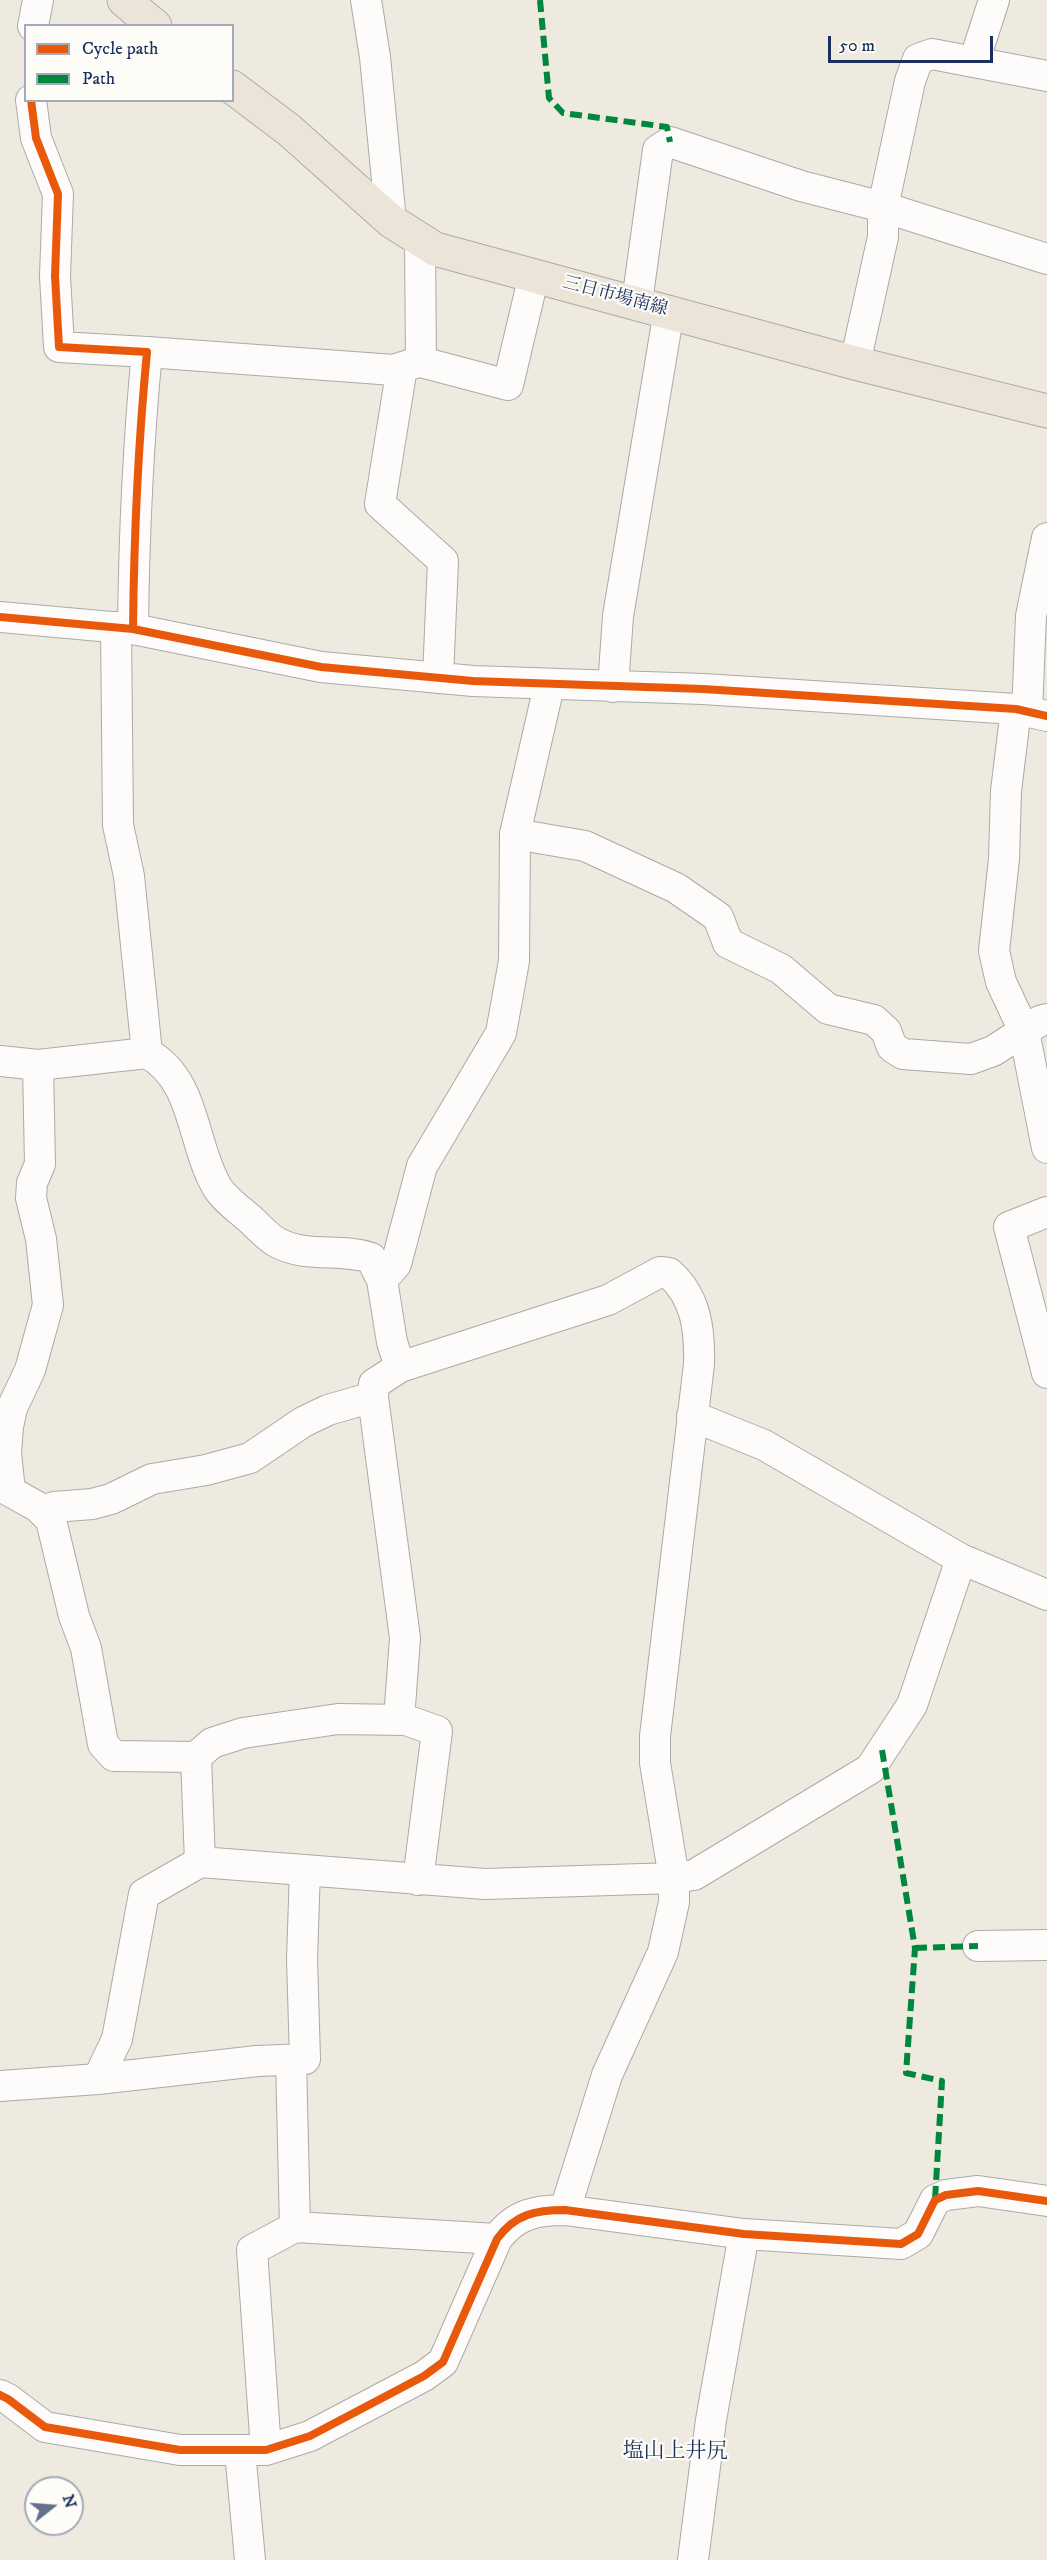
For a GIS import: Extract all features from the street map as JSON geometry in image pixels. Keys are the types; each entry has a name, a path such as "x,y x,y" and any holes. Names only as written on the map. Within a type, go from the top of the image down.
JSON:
{"main road":[{"path":"123,0 153,24"},
{"name":"三日市場南線","path":"234,89 289,130 392,221 435,249 855,363 1047,411"}],"street":[{"path":"33,24 38,0"},
{"path":"366,0 375,57 392,221"},
{"path":"974,62 994,0"},
{"path":"855,363 883,237 883,207 910,81 918,59 932,54 1047,76"},
{"path":"31,102 36,138 58,194 55,276 59,347 394,370 412,364 508,385 534,275"},
{"path":"637,302 658,150 670,142 801,186 883,207 1047,259"},
{"path":"420,239 412,364 380,504 443,561 438,678"},
{"path":"613,687 618,616 669,311"},
{"path":"147,352 125,628 118,825 129,876 147,1053"},
{"path":"1047,538 1031,616 1030,712 1006,790 1004,859 994,951 1001,982 1036,1025 1047,1148"},
{"path":"0,617 125,628 321,667 438,678 549,686 714,690 1030,712"},
{"path":"382,1280 396,1264 422,1166 501,1033 514,961 515,834 549,686"},
{"path":"515,834 585,846 676,888 717,918 728,943 781,969 828,1010 874,1020 886,1031 892,1047 903,1054 971,1059 993,1051 1036,1025"},
{"path":"0,1061 38,1065 147,1053 161,1061 179,1082 218,1190 275,1242 300,1252 353,1252 371,1258 382,1280 392,1342 400,1367"},
{"path":"38,1065 40,1164 32,1183 31,1198 41,1239 48,1305 30,1371 12,1408 8,1427 5,1490 43,1512 51,1521 74,1616 86,1648 103,1744 114,1756 196,1757 212,1743 243,1733 338,1719 406,1720 437,1731 418,1880"},
{"path":"1047,1212 1009,1227 1047,1373"},
{"path":"399,1720 405,1638 373,1397 374,1384 400,1367 608,1300 660,1272 669,1272 681,1283 693,1305 700,1336 655,1736 655,1762 674,1878 674,1902 663,1952 607,2075 565,2210"},
{"path":"43,1512 54,1507 92,1504 111,1499 152,1479 206,1470 250,1458 303,1422 328,1410 373,1397"},
{"path":"692,1416 764,1445 961,1559 1047,1595"},
{"path":"98,2079 117,2039 144,1894 200,1862 485,1884 674,1878 694,1875 870,1769 912,1706 961,1559"},
{"path":"196,1757 200,1862"},
{"path":"0,2086 305,2059 302,1959 305,1870"},
{"path":"978,1946 1047,1945"},
{"path":"291,2060 296,2227"},
{"path":"0,2395 8,2398 45,2427 180,2450 253,2450 310,2436 424,2376 443,2362 497,2239 507,2225 525,2214 544,2210 565,2210 744,2234 901,2244 918,2234 935,2200 946,2195 978,2191 1047,2201"},
{"path":"250,2560 253,2450 252,2250 296,2227 497,2239"},
{"path":"693,2560 711,2420 744,2234"}],"marked path":[{"path":"540,0 549,98 563,113 667,127 670,142"},
{"path":"882,1750 915,1948 906,2073 942,2081 935,2200"},
{"path":"915,1948 978,1946"}],"cycle path":[{"path":"31,102 36,138 58,194 55,276 59,347 147,352 137,491 133,629"},
{"path":"0,617 133,629 321,667 473,681 703,689 1016,709 1047,716"},
{"path":"0,2395 45,2427 180,2450 266,2450 310,2436 424,2376 443,2362 497,2239 511,2224 527,2215 565,2210 744,2234 901,2244 918,2234 935,2200 946,2195 978,2191 1047,2201"}],"district":[{"name":"塩山上井尻","path":"675,2453"}]}
